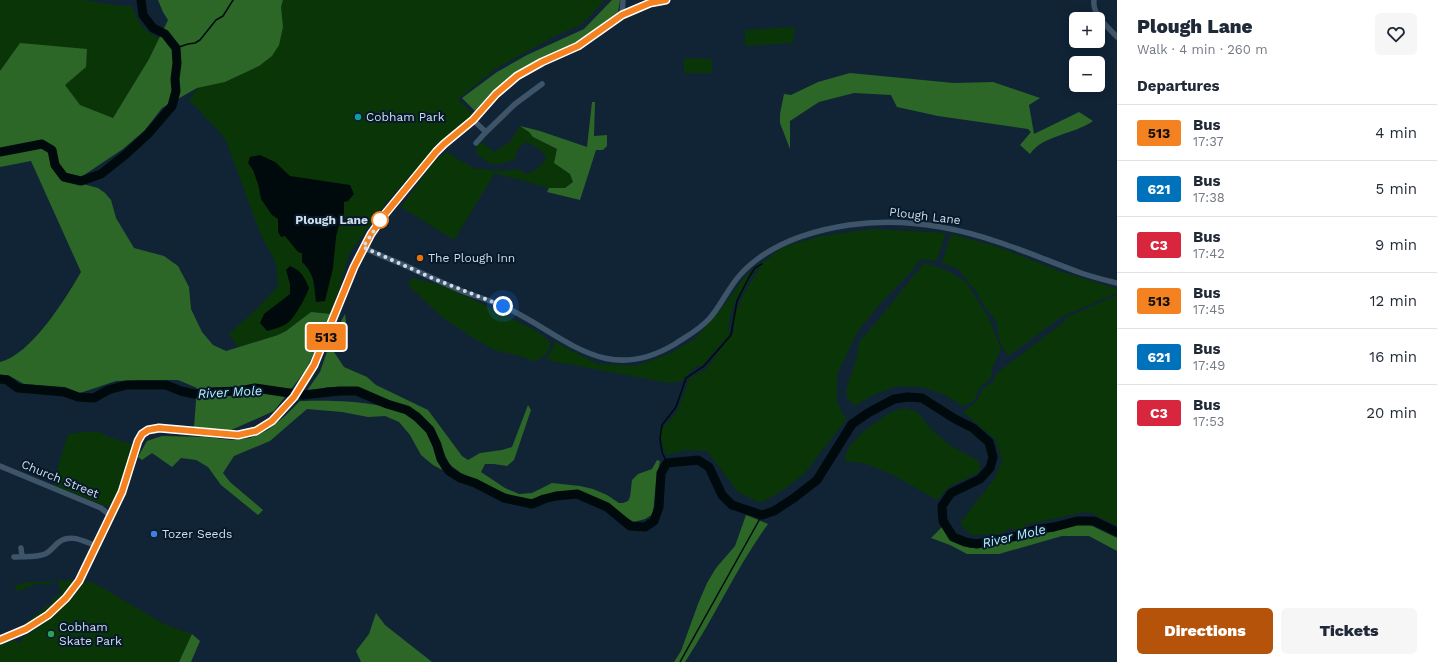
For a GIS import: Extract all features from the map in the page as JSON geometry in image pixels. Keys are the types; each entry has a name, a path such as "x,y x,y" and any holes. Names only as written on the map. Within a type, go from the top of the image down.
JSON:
{"street":[{"path":"622,15 624,0"},
{"path":"0,640 16,634 37,623 58,606 79,581 122,492 136,446 142,434 148,430 159,428 238,435 261,428 272,421 279,414 294,397 318,358 363,247 385,214 436,152 473,120 496,94 511,80 530,68 578,46 622,15 650,3 667,0"},
{"path":"1094,0 1094,5 1099,16 1117,37"},
{"path":"476,143 514,104 542,84"},
{"path":"473,120 486,132"},
{"name":"Plough Lane","path":"363,247 432,278 503,306 537,324 563,342 590,354 618,361 641,359 663,351 698,330 710,318 739,276 754,262 781,244 810,234 849,225 888,222 925,225 962,231 996,241 1082,273 1117,283"},
{"name":"Church Street","path":"0,466 101,508 111,516"},
{"path":"14,557 43,554 49,551 60,541 67,538 77,539 97,546"},
{"path":"21,548 22,556"}],"green space":[{"path":"0,0 83,0 121,6 132,6 145,29 159,38 149,59 113,118 80,105 64,85 86,67 20,44 0,71"},
{"path":"158,0 283,0 281,7 283,27 279,45 272,56 259,66 225,82 197,88 162,108 145,130 123,149 81,177 83,184 98,188 111,200 116,218 134,248 164,256 178,266 189,287 191,309 202,332 213,345 226,351 278,335 286,331 311,312 332,314 306,370 274,411 229,431 194,427 197,388 178,380 116,381 80,393 65,387 24,384 8,375 0,376 0,362 12,357 24,349 35,337 57,310 81,272 31,161 0,167 0,71 20,43 87,49 86,67 65,85 80,105 113,118 149,59 168,20"},
{"path":"283,0 605,0 582,24 555,36 495,69 458,99 473,114 423,162 385,204 349,254 332,314 311,312 286,331 278,335 238,347 229,334 258,308 278,286 276,263 260,233 225,138 189,101 197,88 225,82 259,66 283,27 281,7"},
{"path":"612,0 620,0 618,12 572,46 547,56 518,72 489,95 475,111 462,98 497,72 527,55 584,29"},
{"path":"795,27 793,43 745,46 745,30"},
{"path":"684,58 712,59 712,73 684,73"},
{"path":"850,73 954,83 993,82 1040,98 1029,105 1034,134 1079,112 1093,121 1085,126 1050,139 1030,154 1020,145 1031,132 1028,129 938,116 897,107 891,95 854,93 819,102 790,121 790,149 780,123 780,114 784,94 791,95 818,82"},
{"path":"592,102 595,102 594,136 607,135 607,146 603,150 596,150 580,200 547,192 549,188 565,188 573,182 570,174 554,163 557,149 533,137 529,132 520,126 540,131 587,147"},
{"path":"520,126 529,132 533,137 557,150 554,163 570,174 573,182 565,188 549,188 495,173 454,240 401,207 436,159 447,152 475,169 501,171 518,169 525,174 535,170 546,158 543,152 526,142 518,148 515,159 498,164 486,161 476,152 477,145 481,142 494,152 510,142"},
{"path":"873,229 946,233 936,261 921,259 909,274 885,298 857,332 837,375 837,402 846,420 804,474 780,492 760,503 738,492 707,451 686,450 667,455 663,447 660,431 677,412 690,378 705,370 734,332 734,316 745,291 760,268 757,268 736,299 729,324 729,335 702,365 695,367 681,381 669,383 547,360 555,342 598,364 636,366 669,354 695,339 725,304 746,275 783,247 822,236"},
{"path":"951,234 998,247 1059,271 1117,289 1117,293 1063,316 1008,356 1000,343 996,321 983,304 976,291 958,269 942,263"},
{"path":"924,263 946,270 966,282 989,319 1001,349 993,366 990,380 978,391 974,401 963,406 943,394 922,387 897,386 873,395 855,406 848,399 846,391 857,357 859,342"},
{"path":"412,278 444,286 538,332 551,343 547,354 534,362 524,357 494,350 441,316 408,285"},
{"path":"1117,295 1117,526 1092,513 1084,512 1025,525 1024,528 1015,530 1012,528 999,534 971,535 960,523 995,478 1002,460 996,440 963,412 977,401 983,388 993,383 996,374 1065,321 1065,318"},
{"path":"345,314 347,331 334,352 344,367 367,377 376,385 428,410 462,456 468,460 480,453 512,447 528,405 531,410 514,460 507,466 485,464 481,472 505,488 519,494 532,493 552,483 580,486 593,489 607,495 619,503 623,503 628,501 630,497 632,480 638,474 652,469 657,460 660,461 656,481 653,514 645,519 634,522 582,492 558,492 533,501 518,498 499,491 461,473 449,464 436,435 424,420 409,407 390,402 355,388 328,387 306,392 320,372 331,340"},
{"path":"300,401 331,401 370,404 389,408 405,414 419,422 429,433 442,470 421,455 410,435 399,422 385,416 368,417 342,412 307,409 270,441 234,456 223,473 230,482 263,510 258,515 221,485 208,467 196,460 181,458 172,467 152,453 142,460 138,457 147,441 162,436 206,437 232,440 250,438 268,430"},
{"path":"905,408 917,412 931,429 952,447 978,460 981,470 950,486 937,500 895,476 864,463 844,461 848,448 864,431 891,412"},
{"path":"100,432 106,436 133,445 121,488 113,502 108,507 55,486 53,483 68,434"},
{"path":"746,515 768,524 756,541 685,662 674,662 681,651 707,583 716,568 735,546"},
{"path":"1074,525 1090,525 1117,538 1117,551 1089,536 1062,536 999,554 967,554 950,545 931,538 942,527 949,538 970,548 991,546"},
{"path":"74,580 57,601 43,614 19,627 40,613 39,611 42,610 42,608 53,603 51,599 62,593 57,581 45,585 44,583 40,583 17,591 14,586 22,583"},
{"path":"85,581 94,583 164,624 192,634 179,662 0,662 0,645 15,640 18,643 22,642 22,638 48,620 64,606"},
{"path":"376,613 385,625 432,662 361,662 356,651 369,634"},
{"path":"192,634 200,641 191,662 179,662"}],"shaded area":[{"path":"260,155 275,162 290,176 350,185 354,194 348,201 344,202 344,219 340,220 336,237 333,268 325,301 316,302 312,275 302,262 302,253 298,252 285,236 281,237 278,232 278,219 272,215 261,199 253,170 248,163 250,157"},
{"path":"290,266 302,275 309,288 301,305 291,320 285,325 267,331 260,323 264,314 290,294 290,284 286,270"}],"waterway":[{"name":"River Mole","path":"0,152 42,144 52,150 55,165 64,177 81,181 101,174 147,135 172,106 176,91 175,79 177,63 176,48 165,34 153,28 143,15 141,0"},
{"path":"176,48 195,43 200,40 216,20 223,16 233,0"},
{"path":"667,463 662,452 660,438 662,425 676,407 686,378 704,366 731,335 737,301 755,268 762,264"},
{"name":"River Mole","path":"0,379 7,380 18,388 64,392 78,397 94,398 108,390 126,385 166,385 194,394 240,391 255,388 303,395 339,391 357,391 387,404 407,410 417,417 430,430 437,445 441,459 449,471 460,478 475,483 504,498 532,504 556,496 577,494 607,507 630,526 645,527 654,521 659,507 661,473 667,463 698,460 709,467 722,495 732,505 762,515 774,511 817,480 852,424 868,413 894,399 908,397 922,398 955,419 973,428 989,442 993,457 990,468 980,479 951,493 942,506 943,521 953,537 965,542 977,544 1077,521 1094,521 1117,532"},
{"path":"680,662 762,515"}],"bus line":[{"name":"513","path":"0,640 26,629 48,615 66,598 82,577 122,492 136,446 142,434 150,429 159,428 238,435 256,431 272,421 286,407 318,358 354,267 371,234 394,202 436,152 473,120 503,87 530,68 584,43 622,15 644,5 666,0"}],"place":[{"name":"Cobham Park","path":"358,117"},
{"name":"Plough Lane","path":"380,220"},
{"name":"The Plough Inn","path":"420,258"},
{"name":"Tozer Seeds","path":"154,534"},
{"name":"Cobham Skate Park","path":"51,634"}],"route":[{"path":"380,220 385,214 363,247 373,253 432,278 503,306"}]}
